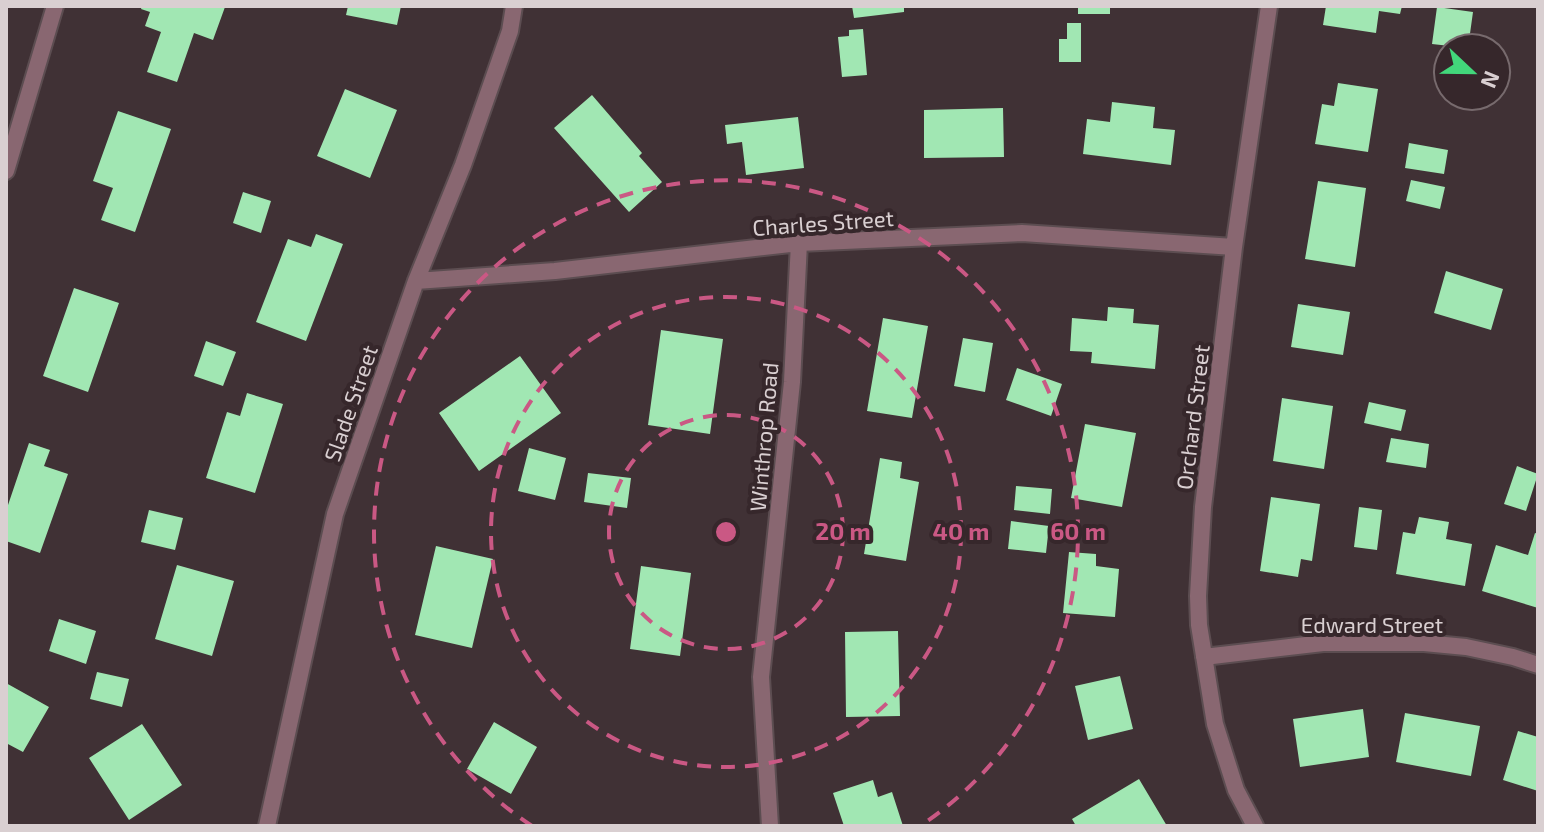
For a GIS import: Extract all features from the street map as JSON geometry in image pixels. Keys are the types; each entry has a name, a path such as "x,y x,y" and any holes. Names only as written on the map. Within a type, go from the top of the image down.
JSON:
{"street":[{"path":"6,171 55,6"},
{"name":"Slade Street","path":"267,826 335,514 416,281 468,151 510,31 514,6"},
{"name":"Orchard Street","path":"1255,826 1236,790 1215,724 1199,625 1198,561 1234,247 1269,6"},
{"name":"Charles Street","path":"416,281 555,271 799,243 1022,233 1234,247"},
{"name":"Winthrop Road","path":"770,826 761,677 792,382 799,243"},
{"name":"Edward Street","path":"1204,657 1323,643 1424,643 1466,647 1538,665"}],"building":[{"path":"142,6 225,7 213,40 194,33 177,82 147,72 161,32 145,26 150,12 141,9"},
{"path":"348,6 401,6 397,25 346,15"},
{"path":"852,6 904,6 904,12 854,18"},
{"path":"1078,6 1110,6 1110,14 1078,14"},
{"path":"1326,6 1402,6 1400,14 1379,11 1376,33 1323,25"},
{"path":"1437,7 1473,12 1470,32 1434,32"},
{"path":"1067,23 1081,23 1081,62 1059,62 1059,39 1067,39"},
{"path":"863,29 867,75 842,77 838,37 849,36 849,30"},
{"path":"1338,83 1378,89 1368,152 1315,144 1322,104 1334,106"},
{"path":"345,89 397,110 370,178 317,156"},
{"path":"592,95 642,153 639,156 662,182 629,212 554,128"},
{"path":"1112,102 1155,107 1153,128 1175,130 1171,165 1083,154 1087,119 1110,122"},
{"path":"1003,108 1004,157 924,158 924,110"},
{"path":"118,111 171,129 135,232 101,220 113,188 93,181"},
{"path":"798,117 804,168 746,175 742,142 727,144 725,125"},
{"path":"1409,143 1448,150 1444,174 1405,168"},
{"path":"1411,180 1445,187 1440,209 1406,201"},
{"path":"1318,181 1366,188 1355,267 1305,259"},
{"path":"243,192 271,201 261,233 233,223"},
{"path":"316,234 343,244 306,341 256,322 288,239 311,247"},
{"path":"1446,271 1503,289 1491,330 1434,313"},
{"path":"74,288 119,303 88,392 43,376"},
{"path":"1298,304 1350,312 1343,355 1291,347"},
{"path":"1108,307 1134,309 1133,323 1159,325 1155,369 1091,363 1092,352 1070,351 1072,318 1107,321"},
{"path":"883,318 928,326 912,418 867,411"},
{"path":"661,330 723,339 710,434 648,425"},
{"path":"963,338 993,343 985,392 954,386"},
{"path":"206,341 236,352 223,386 194,376"},
{"path":"520,356 561,413 479,471 439,413"},
{"path":"1017,368 1062,384 1051,416 1006,400"},
{"path":"247,393 283,404 255,493 206,478 227,412 240,416"},
{"path":"1282,398 1333,406 1324,469 1273,461"},
{"path":"1369,402 1406,410 1401,431 1364,423"},
{"path":"1085,424 1136,433 1122,507 1071,498"},
{"path":"1391,438 1429,444 1426,468 1386,462"},
{"path":"29,443 50,450 44,466 68,474 40,553 6,541 6,511"},
{"path":"529,448 566,458 555,500 518,491"},
{"path":"880,458 902,462 900,478 919,482 906,561 864,554"},
{"path":"1517,466 1538,474 1526,511 1504,504"},
{"path":"588,473 631,478 627,508 584,502"},
{"path":"1016,486 1052,489 1050,514 1014,510"},
{"path":"1271,497 1320,504 1312,561 1301,559 1298,577 1260,571"},
{"path":"1359,507 1382,510 1377,550 1354,547"},
{"path":"149,510 183,518 175,550 141,542"},
{"path":"1419,517 1449,522 1446,539 1472,544 1465,586 1396,574 1403,532 1415,534"},
{"path":"1011,521 1049,526 1046,553 1008,549"},
{"path":"1535,533 1538,534 1538,608 1482,591 1496,545 1528,555"},
{"path":"436,546 493,559 472,648 415,635"},
{"path":"1069,552 1096,554 1096,566 1119,569 1115,617 1063,613"},
{"path":"177,565 234,581 212,656 155,639"},
{"path":"641,566 691,573 680,656 630,649"},
{"path":"59,619 96,631 86,664 49,651"},
{"path":"898,631 900,716 846,717 845,632"},
{"path":"97,672 129,679 122,707 90,699"},
{"path":"1120,676 1133,729 1088,740 1075,686"},
{"path":"6,683 49,707 23,752 6,743"},
{"path":"1363,709 1369,757 1300,767 1293,719"},
{"path":"1405,713 1480,726 1471,776 1396,762"},
{"path":"494,722 537,747 511,794 467,769"},
{"path":"142,724 182,785 129,820 89,758"},
{"path":"1518,731 1538,737 1538,791 1503,780"},
{"path":"1139,779 1167,826 1076,826 1072,819"},
{"path":"873,780 878,797 892,792 903,826 844,826 833,793"}]}
